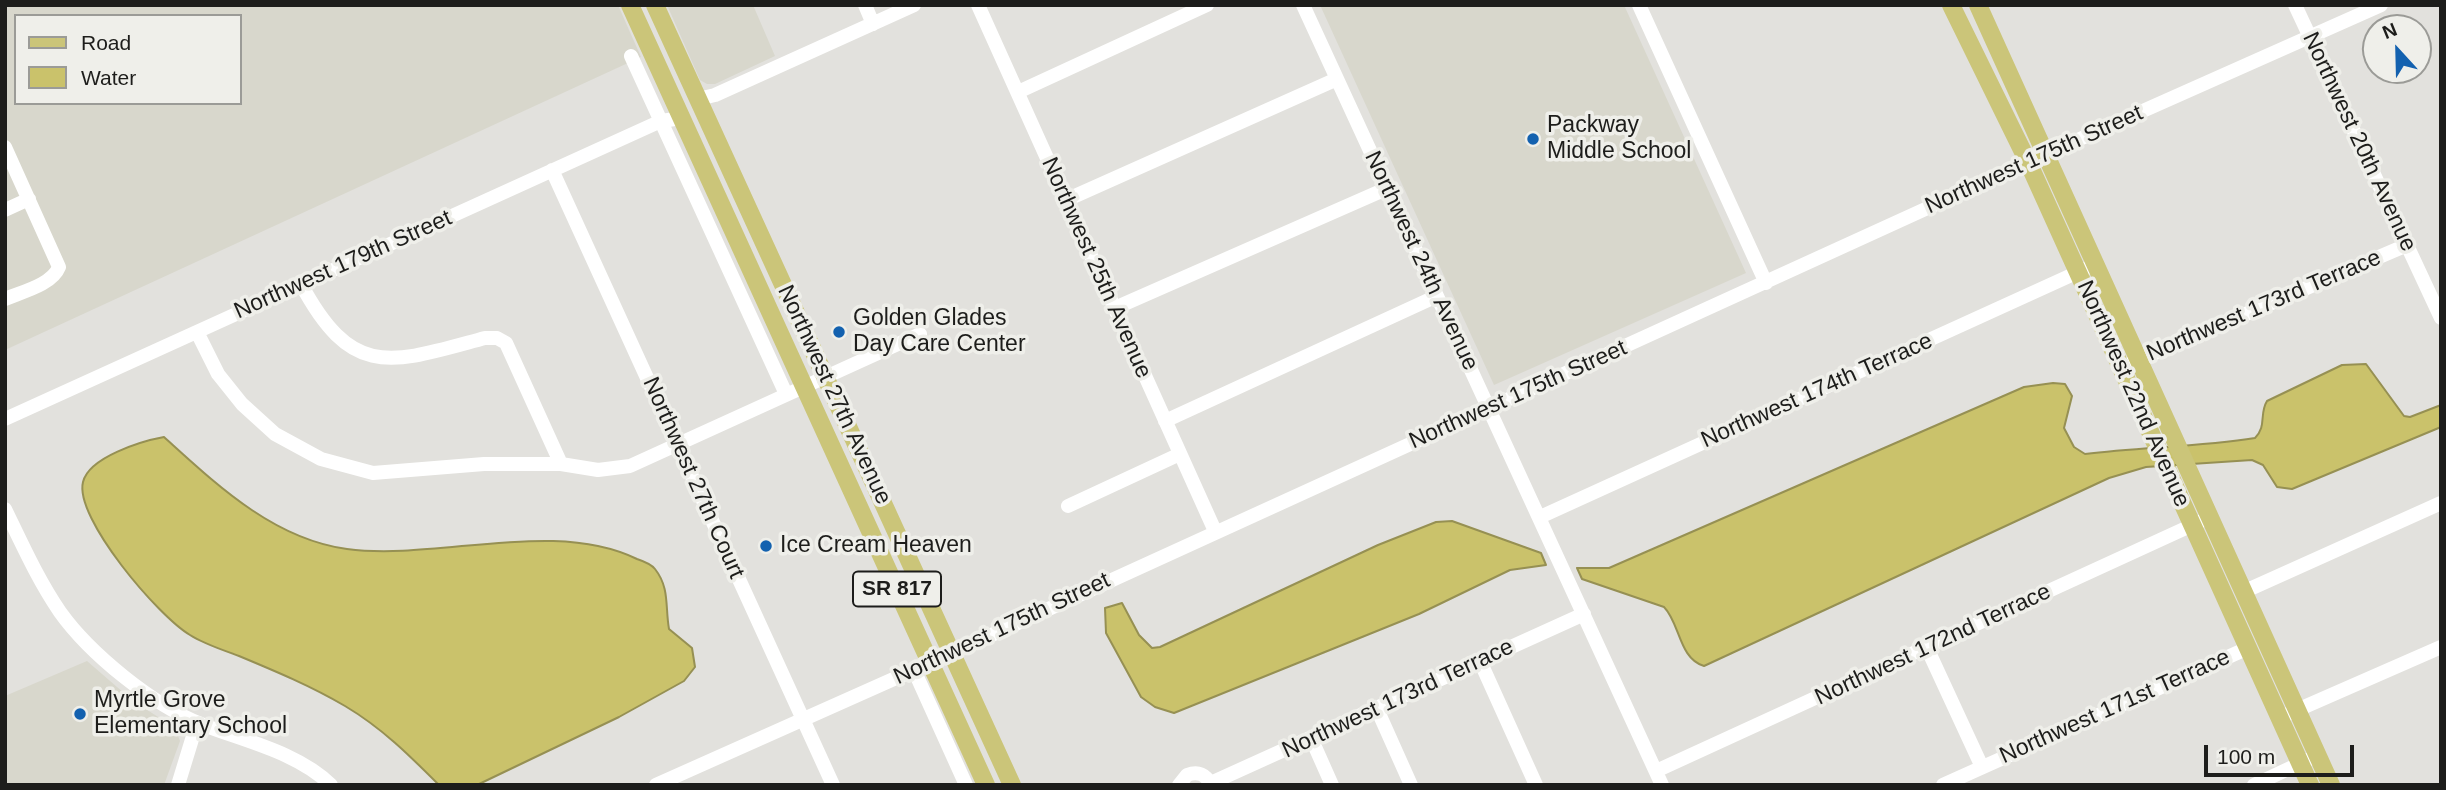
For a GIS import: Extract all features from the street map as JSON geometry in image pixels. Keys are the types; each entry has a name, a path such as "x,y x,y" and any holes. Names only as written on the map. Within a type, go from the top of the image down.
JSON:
{"main road":[{"name":"Northwest 27th Avenue","path":"630,5 805,386 922,666 986,785"},
{"name":"Northwest 27th Avenue","path":"655,5 1012,785"},
{"name":"Northwest 22nd Avenue","path":"1951,5 2028,162 2140,360 2332,785"},
{"name":"Northwest 22nd Avenue","path":"1978,5 2046,154 2121,368 2311,785"},
{"path":"662,76 685,97 698,99"},
{"path":"682,118 694,118 716,138"}],"street":[{"path":"865,5 873,24"},
{"path":"698,99 715,95 914,5"},
{"name":"Northwest 25th Avenue","path":"978,5 1215,531"},
{"path":"1018,92 1207,5"},
{"name":"Northwest 24th Avenue","path":"1303,5 1659,778"},
{"path":"1639,5 1766,283"},
{"name":"Northwest 20th Avenue","path":"2295,5 2441,318"},
{"name":"Northwest 175th Street","path":"656,785 2028,162 2381,5"},
{"path":"631,56 786,394"},
{"path":"1066,201 1337,79"},
{"name":"Northwest 179th Street","path":"5,419 661,121 682,118"},
{"path":"5,147 59,267 56,274 43,282 5,299"},
{"name":"Northwest 27th Court","path":"552,170 833,785"},
{"path":"1115,308 1388,188"},
{"path":"5,210 29,199"},
{"name":"Northwest 173rd Terrace","path":"2121,368 2407,245"},
{"name":"Northwest 174th Terrace","path":"1540,517 2086,268"},
{"path":"301,284 320,319 356,352 397,358 485,338 497,338 506,343 561,464"},
{"path":"1165,421 1437,296"},
{"path":"197,332 218,374 242,404 275,434 321,459 373,473 484,464 561,464 615,470 630,467 920,334"},
{"path":"1068,506 1180,454"},
{"path":"2243,592 2441,503"},
{"path":"5,509 30,562 61,614 108,662 148,693 197,723 289,758 331,785"},
{"name":"Northwest 172nd Terrace","path":"1659,778 1927,648 2210,517"},
{"name":"Northwest 173rd Terrace","path":"1179,785 1192,773 1203,775 1211,784 1584,614"},
{"path":"2280,718 2441,647"},
{"path":"1927,648 1982,767"},
{"name":"Northwest 171st Terrace","path":"1943,785 2248,648"},
{"path":"1480,661 1536,785"},
{"path":"922,666 966,785"},
{"path":"1377,709 1411,785"},
{"path":"178,785 197,723"},
{"path":"1312,740 1332,785"},
{"path":"2254,785 2318,755"}],"shaded area":[{"path":"5,5 618,5 641,57 5,350"},
{"path":"667,5 753,5 775,56 715,84 707,84 700,80"},
{"name":"Packway Middle School","path":"1320,5 1624,5 1746,273 1494,385"},
{"name":"Myrtle Grove Elementary School","path":"87,661 132,700 175,728 180,741 164,785 5,785 5,696"}],"water":[{"path":"2366,364 2404,416 2410,417 2441,405 2441,427 2292,489 2277,487 2263,465 2252,460 2146,467 2109,478 1704,666 1689,656 1664,607 1582,579 1577,568 1609,568 2024,387 2065,384 2072,396 2064,428 2074,447 2085,454 2255,438 2261,429 2267,401 2342,365"},
{"path":"164,437 247,507 294,534 320,543 347,549 382,551 532,541 569,542 604,547 644,562 653,567 660,576 665,591 669,629 692,648 695,667 684,681 619,717 477,785 439,785 406,753 358,714 293,679 190,635 176,625 140,588 92,519 84,498 83,482 87,473 105,458 130,446"},
{"path":"1452,521 1541,553 1546,565 1510,570 1419,614 1174,713 1155,707 1141,697 1106,633 1105,608 1122,603 1139,635 1152,648 1160,647 1378,545 1436,522"}],"place":[{"name":"Packway Middle School","path":"1533,139"},
{"name":"Golden Glades Day Care Center","path":"839,332"},
{"name":"Ice Cream Heaven","path":"766,546"},
{"name":"Myrtle Grove Elementary School","path":"80,714"}]}
